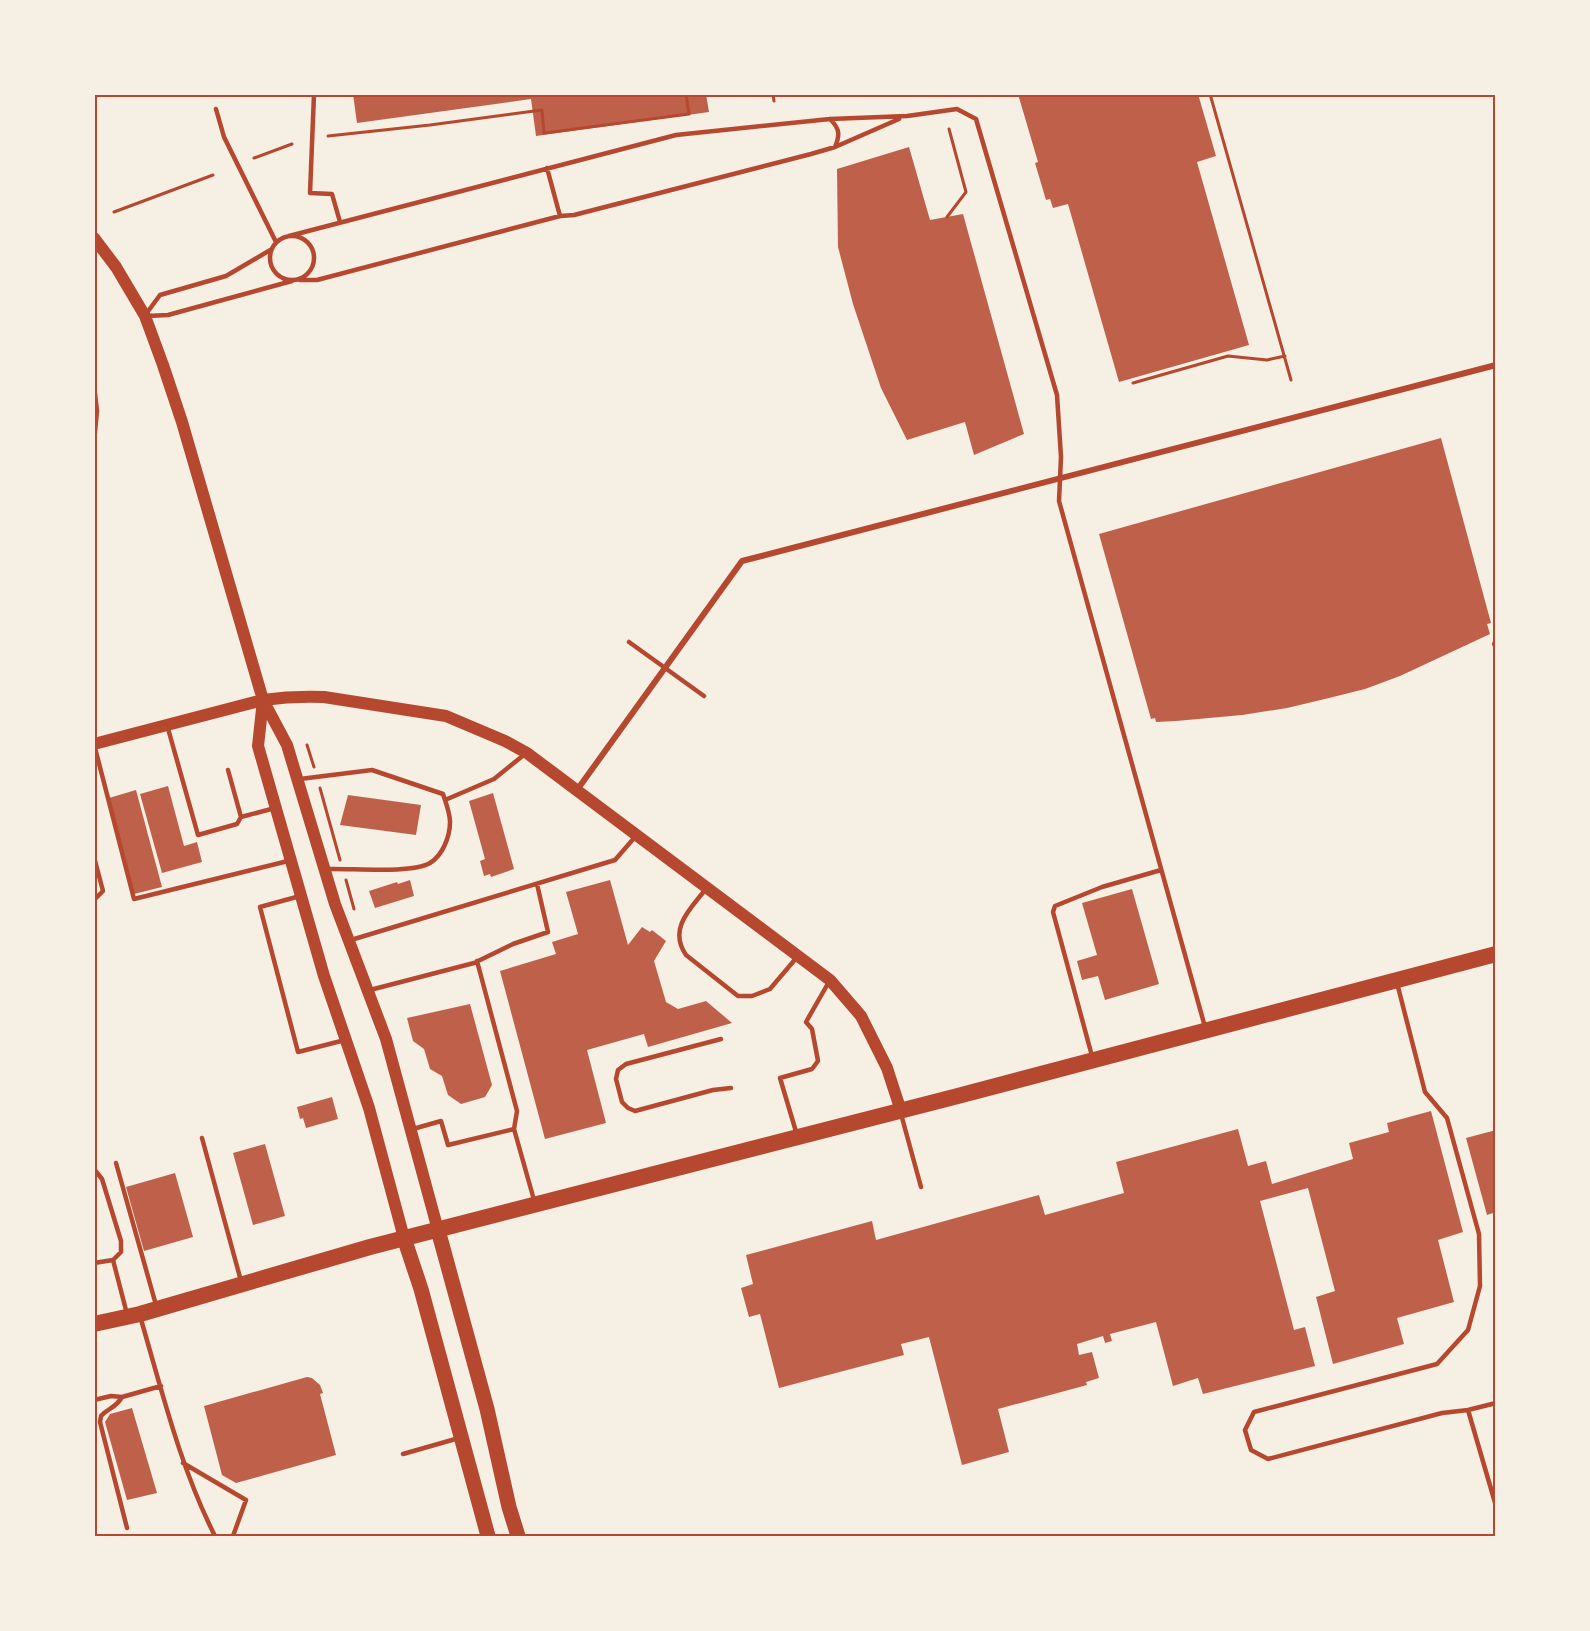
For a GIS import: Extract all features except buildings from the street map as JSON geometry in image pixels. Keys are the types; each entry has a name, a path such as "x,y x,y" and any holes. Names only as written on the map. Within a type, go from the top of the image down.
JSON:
{"highway":[{"path":"94,1324 157,1309 404,1238 901,1111 1496,954"}],"main road":[{"path":"94,238 116,267 145,316 182,422 263,700 287,745 324,869 386,1039 518,1536"},
{"path":"94,744 263,700 287,696 324,697 446,716 505,741 527,753 830,980 861,1016 887,1068 901,1111"},
{"path":"263,700 258,746 300,896 369,1108 488,1536"}],"street":[{"path":"577,790 742,561 1496,365"}],"lane":[{"path":"314,94 310,193 332,194 340,222"},
{"path":"216,109 224,137 276,242"},
{"path":"292,281 273,270 270,263 272,249 276,242 289,236 676,135 830,119 907,116 957,109 976,118 1057,395 1061,478 1059,501 1206,1030"},
{"path":"145,316 168,315 292,281 317,280 835,147 887,122 907,116"},
{"path":"830,119 837,126 840,136 835,147"},
{"path":"548,168 560,216"},
{"path":"289,236 303,238 313,249 315,256 312,270 300,280"},
{"path":"145,316 160,295 226,276 272,249"},
{"path":"94,386 97,411 94,442"},
{"path":"629,642 704,696"},
{"path":"167,725 198,835 237,824 241,817 228,770"},
{"path":"94,744 134,898 139,899 290,861"},
{"path":"445,800 494,779 527,753"},
{"path":"297,780 372,770 443,794 445,800 450,819 448,837 442,850 430,862 408,868 324,869"},
{"path":"241,817 275,808"},
{"path":"349,941 615,860 637,835"},
{"path":"94,856 103,891 94,900"},
{"path":"1093,1060 1064,958 1053,912 1055,906 1102,887 1161,870"},
{"path":"367,990 477,962 506,947 548,932 537,884"},
{"path":"707,888 682,921 679,938 681,948 686,955 738,996 752,996 770,989 798,956"},
{"path":"300,896 260,907 298,1052 345,1039"},
{"path":"477,962 517,1111 514,1129 536,1204"},
{"path":"797,1137 780,1078 812,1069 818,1061 812,1029 806,1022 830,980"},
{"path":"1396,981 1425,1092 1447,1118 1479,1234 1480,1286 1468,1330 1437,1364 1254,1412 1245,1430 1251,1450 1268,1459 1442,1413 1496,1403"},
{"path":"721,1039 626,1064 618,1070 616,1079 622,1102 635,1111 713,1090 731,1088"},
{"path":"901,1111 921,1187"},
{"path":"410,1130 441,1121 448,1145 514,1129"},
{"path":"202,1138 242,1284"},
{"path":"116,1163 157,1309"},
{"path":"94,1263 113,1260 121,1252 121,1241 102,1179 95,1168"},
{"path":"113,1260 161,1386 183,1463 202,1511 215,1536"},
{"path":"94,1400 111,1396 122,1397 161,1386"},
{"path":"122,1397 113,1409 107,1410 101,1416 100,1422 127,1528"},
{"path":"1468,1410 1496,1506"},
{"path":"403,1454 461,1438"},
{"path":"183,1463 246,1500 233,1536"}],"path":[{"path":"327,136 542,110 544,133 689,114 686,94"},
{"path":"773,94 774,101"},
{"path":"1210,94 1291,380"},
{"path":"947,217 966,192 949,129"},
{"path":"254,158 292,144"},
{"path":"114,212 213,175"},
{"path":"1133,383 1228,357 1267,360 1285,356"}]}
